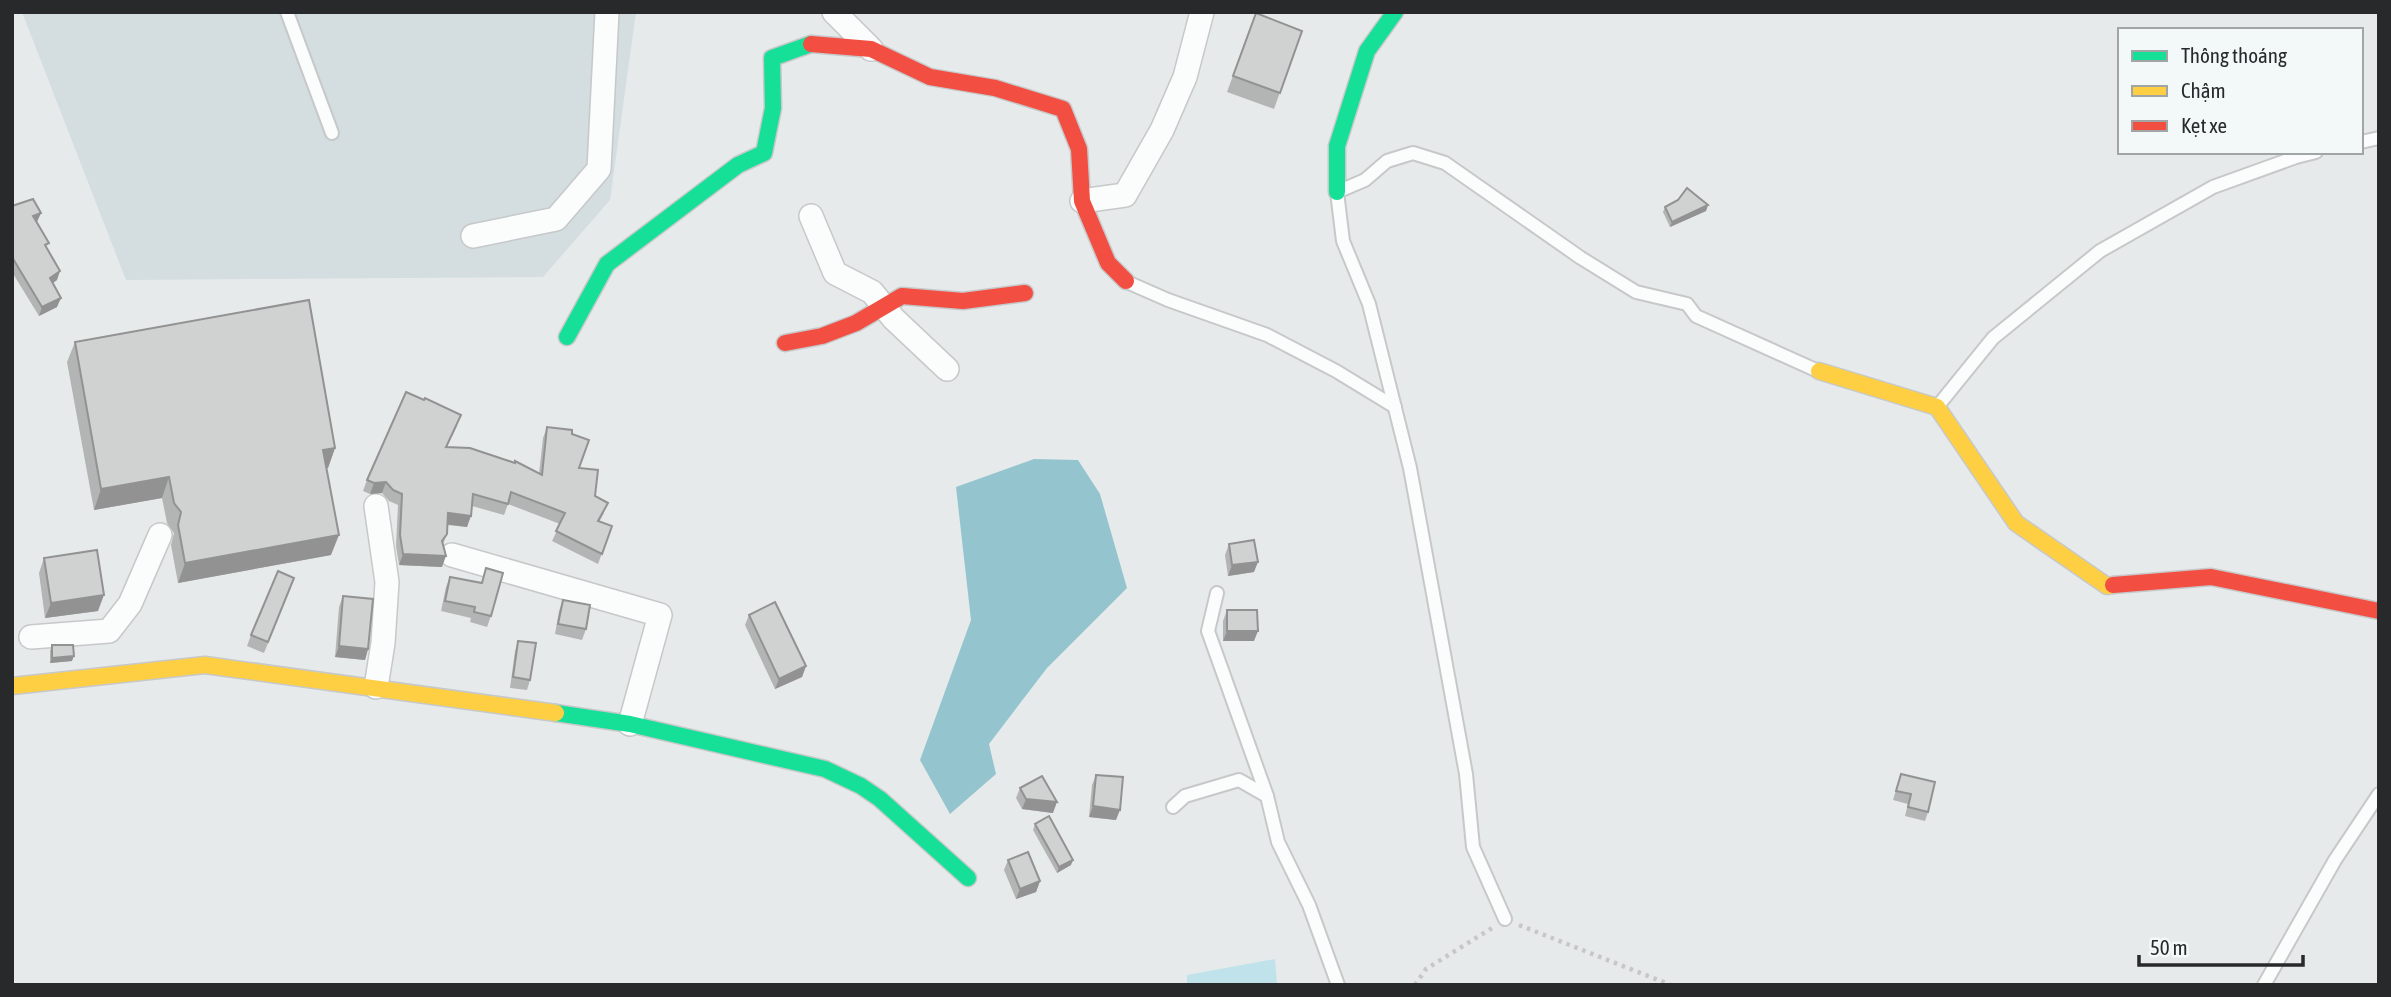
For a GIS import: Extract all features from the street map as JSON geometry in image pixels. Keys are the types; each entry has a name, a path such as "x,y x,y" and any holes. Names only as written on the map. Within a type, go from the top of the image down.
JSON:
{"street":[{"path":"473,236 556,219 599,169 607,12"},
{"path":"834,12 871,49 930,77 995,88 1063,108 1079,149 1082,201 1108,263 1126,281"},
{"path":"1082,201 1125,195 1162,130 1185,77 1202,12"},
{"path":"1337,192 1337,146 1367,51 1395,12"},
{"path":"567,337 607,264 738,164 764,153 773,108 772,58 809,44 871,49"},
{"path":"811,216 835,273 872,292 947,369"},
{"path":"785,343 822,336 856,323 902,296 963,301 1025,293"},
{"path":"1819,371 1937,408 2016,523 2106,586 2211,577 2379,611"},
{"path":"376,506 387,582 383,643 376,687"},
{"path":"31,637 110,631 130,604 160,535"},
{"path":"452,555 660,615 630,724"},
{"path":"12,685 205,665 630,724 786,759 842,776 880,799 968,878"}],"lane":[{"path":"287,12 332,133"},
{"path":"1506,919 1473,847 1466,774 1410,468 1369,303 1343,241 1337,192 1365,180 1387,162 1413,153 1445,163 1581,258 1636,292 1687,304 1696,316 1819,371"},
{"path":"1937,408 1993,338 2100,251 2213,187 2308,154"},
{"path":"1126,281 1168,300 1266,335 1336,371 1395,407"},
{"path":"1217,593 1208,631 1267,796 1278,842 1309,905 1338,985"},
{"path":"1173,807 1185,796 1239,780 1267,796"},
{"path":"2264,985 2335,860 2379,794"}],"path":[{"path":"1416,985 1426,968 1506,919 1671,985"}],"shaded area":[{"path":"22,12 636,12 610,200 543,277 126,280"},
{"path":"1034,459 1078,460 1100,494 1127,588 1047,668 989,744 996,774 950,814 920,760 971,620 956,487"},
{"path":"1275,959 1277,985 1187,985 1187,975"}],"building":[{"path":"1256,13 1302,31 1280,93 1233,76"},
{"path":"1687,188 1708,205 1672,222 1665,207 1678,200"},
{"path":"33,199 41,213 33,216 49,243 45,245 60,271 50,278 61,298 42,307 12,257 12,206"},
{"path":"309,300 335,448 323,450 339,535 185,563 178,525 181,512 174,503 169,477 101,489 75,342"},
{"path":"406,392 461,415 446,447 470,448 515,461 542,475 547,427 572,430 572,434 589,440 579,468 598,470 595,496 608,503 598,521 612,526 602,554 556,531 565,513 511,492 508,504 473,494 471,516 448,513 447,534 442,541 446,556 403,554 400,535 402,494 393,490 386,482 374,483 367,480"},
{"path":"1254,540 1258,562 1232,565 1229,544"},
{"path":"97,550 104,595 51,603 44,558"},
{"path":"486,568 503,573 491,616 474,612 475,607 445,601 450,577 482,583"},
{"path":"278,571 294,578 268,642 251,635"},
{"path":"343,596 373,599 368,649 339,646"},
{"path":"563,600 590,605 586,629 558,624"},
{"path":"775,602 806,666 779,679 749,615"},
{"path":"1227,610 1257,610 1258,631 1227,631"},
{"path":"518,641 536,643 530,680 513,677"},
{"path":"52,645 73,645 74,656 52,658"},
{"path":"1901,774 1935,782 1928,812 1908,807 1911,794 1896,791"},
{"path":"1096,775 1123,777 1120,810 1093,806"},
{"path":"1042,776 1057,802 1026,799 1020,788"},
{"path":"1049,816 1073,860 1059,867 1035,824"},
{"path":"1028,852 1040,881 1020,889 1008,860"}],"traffic: fast":[{"path":"1337,192 1337,146 1367,51 1395,12"},
{"path":"567,337 607,264 738,165 764,153 773,108 772,58 811,44"},
{"path":"556,713 630,724 825,769 861,786 880,799 968,878"}],"traffic: slow":[{"path":"1819,371 1937,407 2016,523 2107,586 2113,585"},
{"path":"12,686 205,665 556,713"}],"traffic: jam":[{"path":"811,44 871,49 930,77 995,88 1063,109 1079,149 1082,201 1108,263 1126,281"},
{"path":"785,343 822,336 856,323 902,296 963,301 1025,293"},
{"path":"2113,585 2211,577 2379,611"}]}
